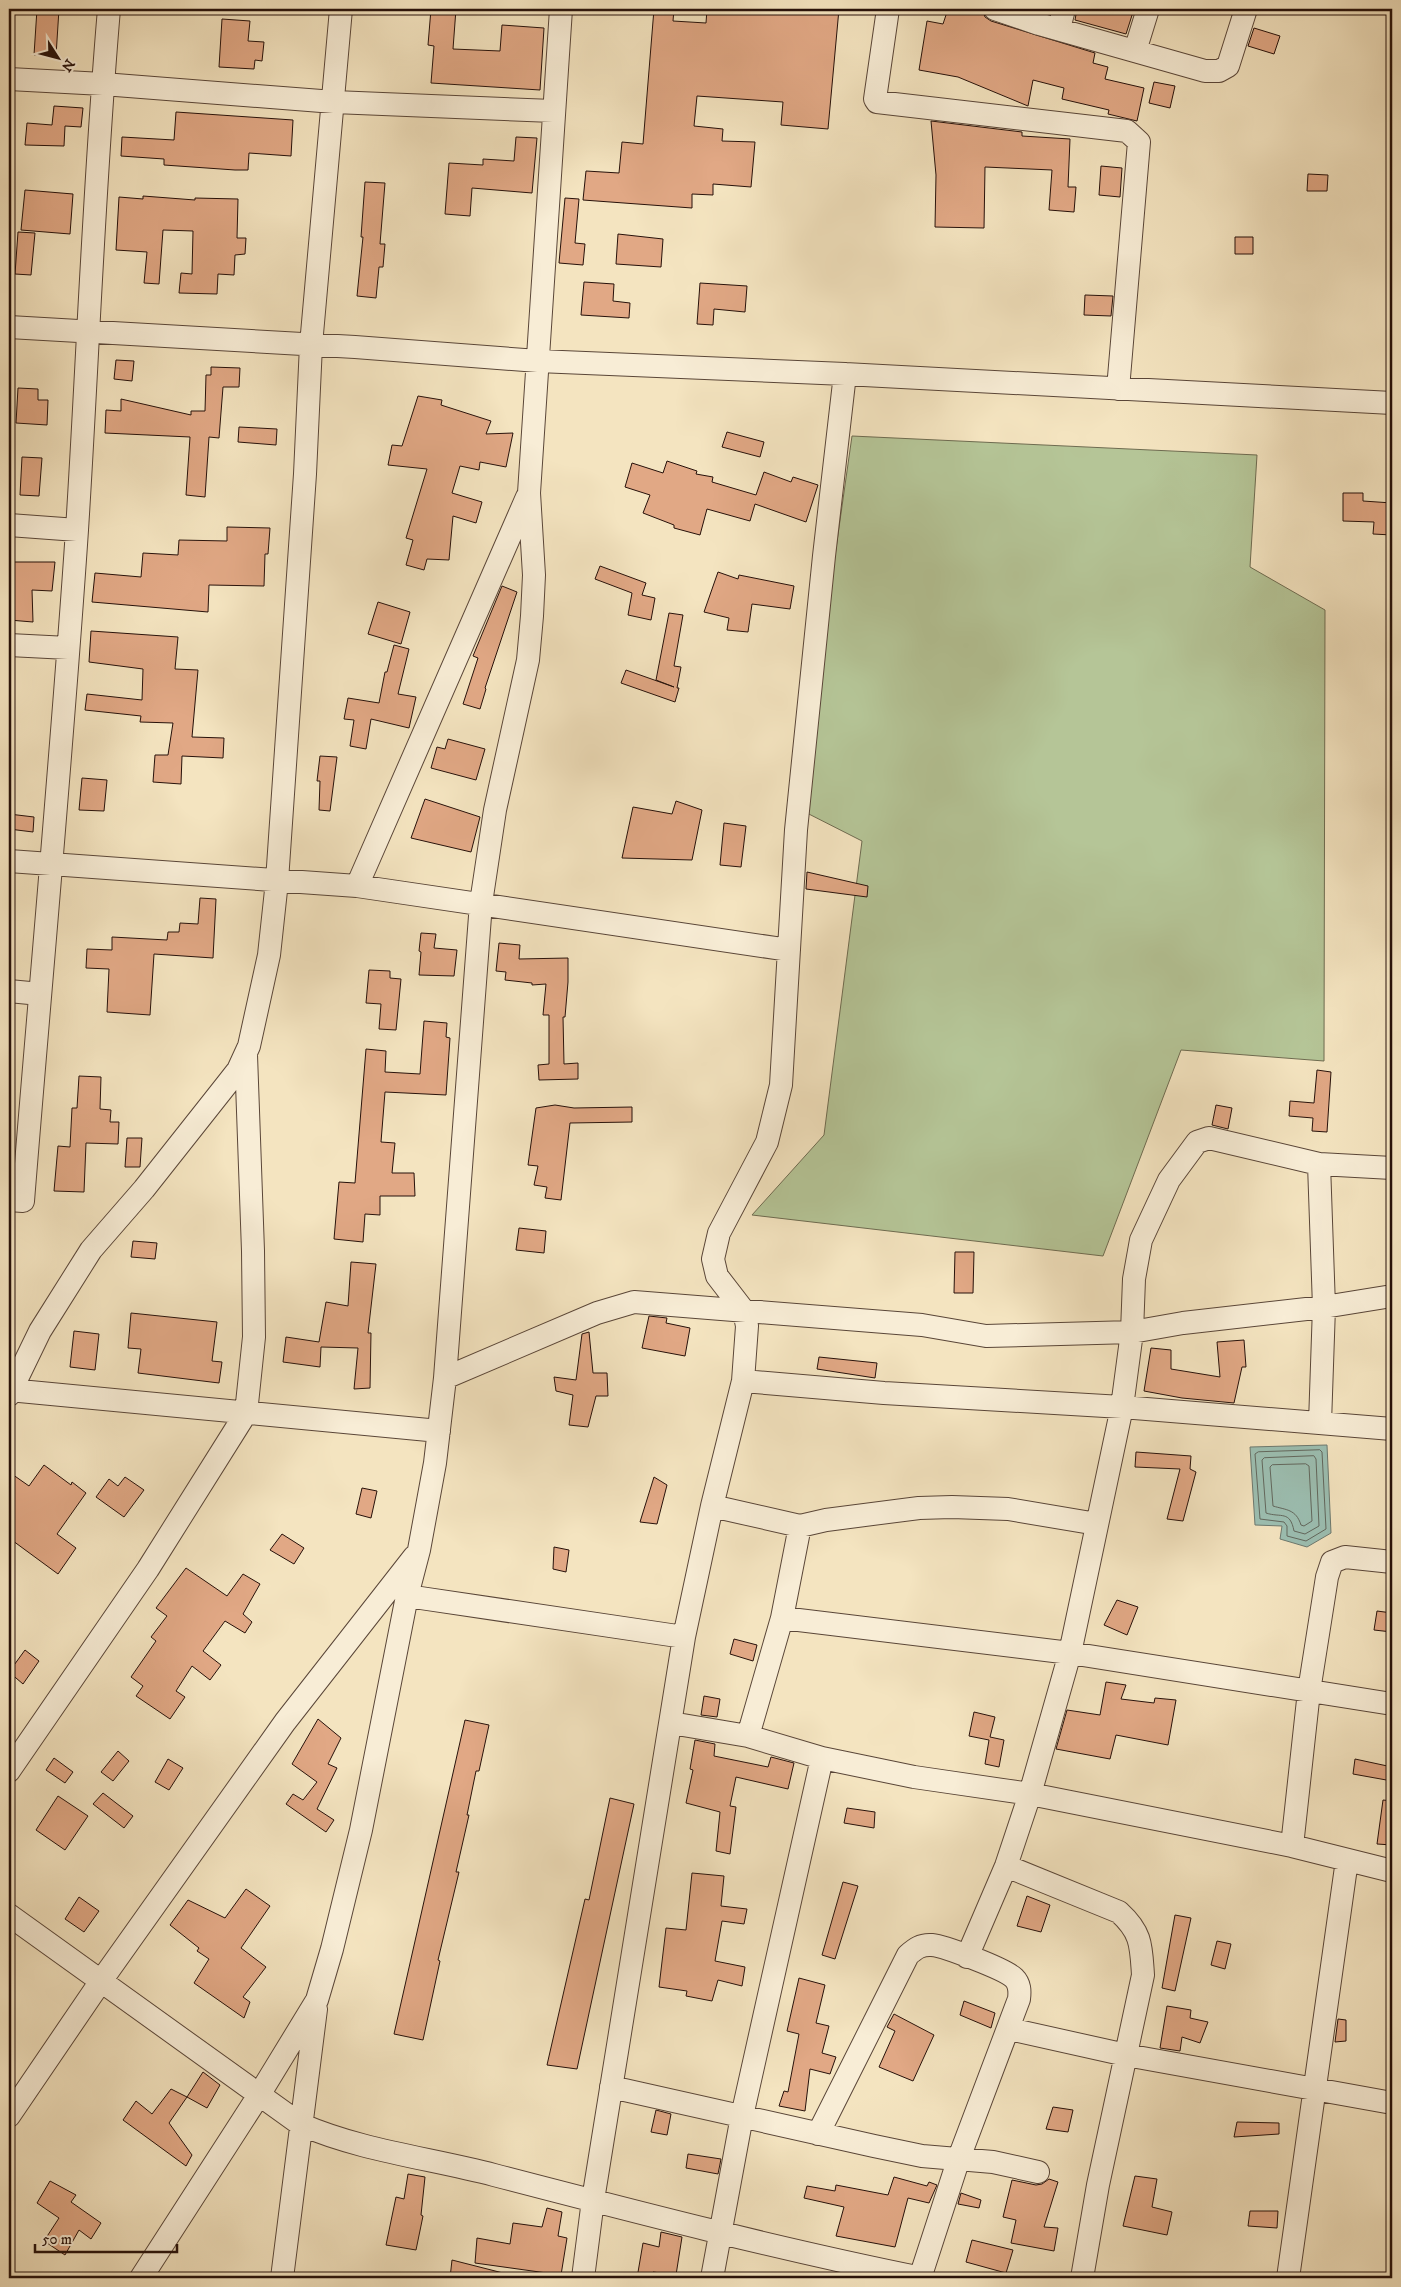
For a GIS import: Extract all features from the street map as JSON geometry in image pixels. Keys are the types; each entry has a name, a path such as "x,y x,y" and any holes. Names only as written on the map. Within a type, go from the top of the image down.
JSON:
{"street":[{"path":"9,1200 23,1201 52,865 77,530 103,84 110,9"},
{"path":"9,1771 148,1569 246,1413 254,1337 246,1055 269,955 277,882 305,474 311,345 341,9"},
{"path":"282,2278 317,2000 332,1949 361,1830 407,1596 419,1550 439,1431 445,1378 481,903 495,810 528,660 534,575 529,493 561,9"},
{"path":"888,9 875,99 877,102 1127,131 1139,142 1118,389"},
{"path":"995,9 1061,19 1135,50 1205,71 1219,71 1228,66 1246,9"},
{"path":"1135,50 1148,9"},
{"path":"9,79 103,84 334,102 553,111"},
{"path":"9,327 355,347 538,361 845,374 1392,403"},
{"path":"583,2278 593,2200 684,1637 712,1506 743,1381 747,1326 744,1311 717,1276 713,1259 719,1233 767,1142 781,1085 798,811 845,374"},
{"path":"357,886 529,493"},
{"path":"9,525 77,530"},
{"path":"9,645 68,648"},
{"path":"9,861 277,882 357,886 789,950"},
{"path":"9,991 40,994"},
{"path":"246,1055 238,1070 184,1139 91,1250 40,1331 10,1392 439,1431"},
{"path":"967,1957 1006,1866 1030,1794 1070,1653 1122,1407 1132,1332 1134,1279 1141,1240 1170,1180 1197,1142 1209,1138 1319,1164 1392,1168"},
{"path":"1319,1164 1324,1308 1320,1423"},
{"path":"445,1378 597,1313 634,1302 922,1325 986,1336 1132,1332 1183,1323 1324,1308 1392,1296"},
{"path":"743,1381 884,1394 1122,1407 1392,1429"},
{"path":"712,1506 800,1526 826,1520 919,1508 952,1507 1008,1509 1097,1524"},
{"path":"748,1736 782,1618 800,1526"},
{"path":"9,2116 101,1981 285,1722 419,1550"},
{"path":"1292,1846 1309,1691 1324,1591 1332,1562 1346,1557 1392,1562"},
{"path":"407,1596 684,1637"},
{"path":"782,1618 1070,1653 1392,1704"},
{"path":"671,1723 748,1736 822,1758 914,1777 1030,1794 1292,1846 1392,1871"},
{"path":"712,2278 742,2116 822,1758"},
{"path":"1288,2278 1347,1860"},
{"path":"1006,1866 1119,1912 1132,1924 1141,1942 1143,1975 1098,2185 1082,2278"},
{"path":"9,1915 300,2124 324,2135 385,2152 464,2167 720,2233 921,2278 959,2158 1019,1999 1020,1986 1014,1978 1002,1970 933,1945 918,1946 908,1955 818,2134"},
{"path":"141,2278 259,2095 317,2000"},
{"path":"1009,2029 1126,2055 1392,2103"},
{"path":"611,2087 922,2156 993,2162 1038,2172"}],"green space":[{"path":"852,436 1257,455 1250,567 1325,610 1324,1061 1181,1050 1103,1256 752,1215 824,1135 862,841 799,809"}],"water":[{"path":"1327,1445 1331,1533 1307,1547 1280,1539 1282,1526 1255,1525 1250,1447"}],"building":[{"path":"37,9 59,9 56,56 34,55"},
{"path":"431,9 456,9 453,49 500,51 502,25 544,28 540,90 431,83 434,46 428,45"},
{"path":"654,9 674,9 673,21 706,23 707,9 785,14 786,9 839,9 828,129 781,125 783,102 697,96 694,126 723,129 722,141 755,142 751,187 713,184 713,195 692,194 692,208 583,200 586,171 619,173 622,142 643,144"},
{"path":"948,9 982,9 985,17 991,21 1095,53 1093,63 1108,67 1105,79 1144,88 1137,121 1108,114 1109,110 1062,99 1064,88 1033,80 1028,106 958,77 919,70 927,21 943,24"},
{"path":"1077,9 1134,9 1126,34 1075,20"},
{"path":"222,19 250,21 248,41 264,42 262,61 255,60 254,69 219,67"},
{"path":"1254,28 1280,36 1274,54 1248,46"},
{"path":"1154,82 1175,86 1170,108 1149,103"},
{"path":"54,106 83,108 81,127 65,126 64,146 25,145 27,123 52,125"},
{"path":"176,112 293,120 291,156 249,153 248,170 235,170 164,165 164,159 121,156 122,137 174,140"},
{"path":"931,121 1022,132 1022,136 1070,139 1068,187 1076,187 1074,212 1049,210 1052,170 985,167 984,228 935,227 936,175"},
{"path":"516,137 537,138 532,193 472,188 470,216 445,214 449,163 483,165 483,159 514,161"},
{"path":"1101,166 1122,168 1120,197 1099,195"},
{"path":"1308,174 1328,175 1327,191 1307,191"},
{"path":"365,182 385,183 380,244 385,244 383,267 379,267 376,298 357,296 363,237 361,237"},
{"path":"25,190 73,194 70,234 21,230"},
{"path":"143,196 195,200 195,198 238,199 237,238 246,238 245,254 235,255 234,275 218,274 217,294 179,293 181,273 192,274 193,231 163,230 159,284 144,283 147,252 116,250 119,197 143,199"},
{"path":"565,198 579,199 575,243 585,244 583,265 559,263"},
{"path":"18,232 35,233 31,275 15,274"},
{"path":"618,234 663,239 661,267 616,264"},
{"path":"1235,237 1253,237 1253,254 1235,254"},
{"path":"584,282 614,284 613,301 630,303 629,318 581,315"},
{"path":"700,283 747,286 745,312 714,309 713,325 697,324"},
{"path":"1085,295 1113,296 1111,316 1084,315"},
{"path":"116,360 134,361 132,381 114,379"},
{"path":"211,367 240,368 239,387 223,387 219,438 209,437 205,497 186,495 190,437 105,433 106,410 121,411 121,399 191,415 191,411 205,411 206,375 211,375"},
{"path":"18,388 38,389 38,400 48,400 47,425 16,423"},
{"path":"418,396 442,400 441,405 491,421 486,434 513,433 506,467 480,462 479,470 460,466 452,493 482,502 476,523 453,516 449,560 427,559 424,570 406,565 413,540 406,538 427,469 388,465 392,445 402,446"},
{"path":"239,427 277,429 276,445 238,442"},
{"path":"727,432 764,442 760,457 722,447"},
{"path":"22,457 42,458 39,496 20,495"},
{"path":"667,461 697,471 696,474 713,477 712,482 756,495 764,472 791,482 793,477 818,485 806,522 755,504 750,521 707,509 700,535 674,528 674,525 643,513 650,495 625,487 632,463 663,473"},
{"path":"1343,493 1363,493 1363,501 1392,503 1392,535 1373,534 1374,522 1343,521"},
{"path":"227,527 270,528 268,554 265,554 264,586 209,585 208,612 92,602 95,573 141,577 143,553 178,555 179,540 227,541"},
{"path":"9,562 55,562 52,591 32,590 33,622 9,620"},
{"path":"600,566 646,583 642,595 655,598 651,620 628,615 632,593 595,579"},
{"path":"718,572 738,579 739,575 794,586 790,609 752,604 748,632 727,630 729,618 704,612"},
{"path":"502,586 517,592 485,688 480,709 463,704 478,658 473,656"},
{"path":"378,602 410,612 401,644 368,634"},
{"path":"669,613 683,615 674,666 681,667 677,688 679,688 675,702 621,683 626,670 674,687 656,680"},
{"path":"91,631 178,637 175,669 198,670 192,737 224,738 223,758 182,756 181,784 153,782 155,755 168,755 173,723 140,722 141,716 85,710 87,694 142,700 143,669 89,662"},
{"path":"394,645 409,649 398,694 416,697 409,728 371,719 366,749 350,746 354,720 344,719 348,698 379,703 385,672 387,672"},
{"path":"448,739 485,749 476,780 431,768 437,747 445,749"},
{"path":"320,756 337,757 330,811 319,810 320,781 317,781"},
{"path":"82,778 107,780 104,811 79,810"},
{"path":"425,799 480,817 471,852 411,838"},
{"path":"676,801 702,810 692,860 622,858 633,807 672,814"},
{"path":"9,814 34,817 33,832 9,829"},
{"path":"724,823 746,826 741,867 720,865"},
{"path":"807,872 868,886 867,897 806,889"},
{"path":"200,898 216,899 213,958 154,954 150,1015 107,1012 109,969 86,968 87,949 112,950 112,937 167,940 168,932 179,932 180,923 198,924"},
{"path":"421,933 436,934 434,948 457,950 454,976 419,975"},
{"path":"499,943 520,945 519,959 568,958 568,982 565,1017 563,1017 564,1064 578,1063 578,1079 539,1080 538,1065 549,1064 549,1015 543,1015 546,984 532,985 532,983 505,980 506,972 496,971"},
{"path":"369,970 390,971 390,978 401,979 396,1030 379,1029 381,1004 366,1003"},
{"path":"424,1021 447,1023 446,1037 450,1038 446,1095 385,1092 381,1142 395,1143 392,1173 414,1173 415,1196 380,1196 380,1215 365,1214 363,1242 334,1239 339,1182 355,1183 366,1049 386,1051 385,1072 420,1074"},
{"path":"1317,1070 1331,1072 1327,1132 1312,1131 1313,1118 1289,1116 1290,1101 1314,1103"},
{"path":"79,1076 101,1077 100,1109 111,1110 110,1122 119,1122 118,1144 86,1143 84,1192 54,1191 58,1146 70,1147 72,1108 77,1108"},
{"path":"555,1105 574,1108 632,1107 632,1122 570,1123 561,1200 545,1198 547,1187 534,1185 538,1166 528,1165 536,1108"},
{"path":"1216,1105 1232,1108 1228,1129 1212,1125"},
{"path":"127,1138 142,1138 140,1167 125,1167"},
{"path":"519,1228 546,1231 544,1253 516,1250"},
{"path":"133,1241 157,1243 155,1259 131,1257"},
{"path":"955,1252 974,1252 973,1293 954,1293"},
{"path":"351,1262 376,1264 368,1333 371,1333 370,1388 354,1389 358,1348 321,1347 320,1367 283,1362 286,1337 319,1342 326,1302 348,1306"},
{"path":"131,1313 217,1322 212,1361 222,1362 219,1383 138,1373 141,1349 128,1348"},
{"path":"649,1316 667,1318 666,1323 690,1328 685,1356 642,1348"},
{"path":"74,1331 99,1334 95,1370 70,1367"},
{"path":"589,1332 593,1373 607,1373 608,1396 596,1396 588,1427 569,1425 573,1395 556,1391 554,1377 576,1380 582,1334"},
{"path":"1244,1340 1246,1367 1242,1367 1234,1403 1182,1398 1144,1391 1151,1348 1171,1350 1171,1369 1220,1377 1217,1342"},
{"path":"819,1357 877,1363 875,1378 817,1369"},
{"path":"1136,1452 1191,1456 1190,1469 1196,1472 1183,1521 1167,1519 1180,1469 1135,1467"},
{"path":"44,1465 71,1485 72,1482 86,1493 57,1534 76,1548 58,1574 9,1538 9,1472 29,1486"},
{"path":"125,1477 144,1490 124,1517 96,1497 109,1479 118,1486"},
{"path":"654,1477 667,1485 657,1524 640,1522"},
{"path":"362,1488 377,1491 371,1518 356,1514"},
{"path":"282,1534 304,1548 294,1564 270,1550"},
{"path":"554,1547 569,1550 566,1572 553,1569"},
{"path":"186,1568 227,1596 243,1574 260,1584 243,1614 252,1622 245,1633 225,1621 203,1651 221,1665 210,1680 192,1666 176,1691 185,1697 170,1719 136,1696 143,1686 131,1677 156,1641 151,1637 167,1616 156,1608"},
{"path":"1117,1600 1138,1607 1127,1635 1104,1625"},
{"path":"1377,1611 1392,1613 1392,1632 1374,1630"},
{"path":"734,1639 757,1645 753,1661 730,1654"},
{"path":"25,1650 39,1661 23,1684 9,1672"},
{"path":"1106,1682 1126,1685 1121,1699 1154,1703 1155,1698 1176,1700 1168,1745 1116,1735 1110,1759 1056,1749 1067,1710 1100,1715"},
{"path":"704,1696 720,1699 717,1717 701,1715"},
{"path":"974,1712 995,1717 990,1737 1004,1740 999,1767 985,1764 989,1740 969,1736"},
{"path":"318,1719 341,1738 328,1764 337,1768 317,1809 334,1820 326,1832 286,1804 293,1794 303,1800 317,1782 292,1764"},
{"path":"465,1720 489,1725 479,1771 476,1771 467,1815 469,1815 456,1872 459,1872 438,1960 440,1961 423,2040 394,2034"},
{"path":"695,1740 715,1744 714,1756 768,1767 771,1757 794,1763 788,1789 736,1777 730,1806 736,1807 730,1854 716,1851 720,1812 686,1803 693,1770 690,1769"},
{"path":"118,1751 129,1761 113,1781 101,1772"},
{"path":"54,1758 73,1772 65,1783 46,1770"},
{"path":"168,1759 183,1768 169,1790 155,1782"},
{"path":"1355,1759 1392,1767 1392,1781 1353,1774"},
{"path":"103,1793 133,1816 124,1828 93,1804"},
{"path":"58,1796 88,1816 65,1850 36,1830"},
{"path":"610,1798 634,1804 577,2069 547,2065 585,1899 589,1900"},
{"path":"1383,1800 1392,1801 1392,1845 1377,1844"},
{"path":"847,1808 875,1812 874,1828 844,1823"},
{"path":"692,1873 724,1876 721,1906 747,1909 744,1924 722,1921 715,1961 745,1967 742,1986 718,1980 712,2001 686,1996 687,1991 659,1987 666,1928 686,1930"},
{"path":"843,1882 858,1886 835,1959 822,1955"},
{"path":"246,1889 270,1906 241,1948 266,1967 243,1997 250,2002 244,2018 194,1983 209,1959 197,1951 199,1948 170,1925 188,1900 225,1918"},
{"path":"1027,1896 1050,1905 1041,1932 1017,1926"},
{"path":"79,1897 99,1911 84,1932 65,1919"},
{"path":"1175,1915 1191,1918 1175,1991 1162,1988"},
{"path":"1217,1941 1231,1944 1225,1969 1211,1965"},
{"path":"799,1978 825,1985 816,2023 829,2026 822,2053 836,2057 830,2074 810,2069 805,2111 779,2106 784,2091 788,2092 799,2034 787,2031"},
{"path":"964,2001 995,2013 991,2028 960,2015"},
{"path":"1167,2006 1191,2010 1190,2018 1208,2022 1200,2043 1182,2037 1180,2051 1160,2048"},
{"path":"894,2014 934,2035 913,2081 879,2067 895,2031 887,2027"},
{"path":"1338,2019 1346,2020 1346,2041 1335,2042"},
{"path":"203,2072 220,2085 207,2108 187,2097"},
{"path":"171,2089 187,2097 169,2123 192,2155 186,2166 123,2120 136,2101 152,2114"},
{"path":"1053,2107 1073,2110 1068,2132 1046,2129"},
{"path":"656,2110 671,2114 667,2135 651,2132"},
{"path":"1237,2122 1279,2123 1279,2134 1234,2137"},
{"path":"688,2154 721,2159 718,2174 686,2168"},
{"path":"408,2174 425,2177 421,2215 423,2216 416,2250 386,2245 396,2197 404,2199"},
{"path":"1135,2176 1157,2179 1152,2207 1172,2212 1167,2235 1123,2226"},
{"path":"894,2177 927,2186 929,2182 937,2185 929,2203 908,2198 895,2247 836,2236 844,2207 804,2198 807,2186 835,2191 836,2185 888,2195"},
{"path":"1049,2179 1058,2182 1044,2227 1058,2228 1054,2251 1011,2243 1016,2220 1003,2217 1012,2180 1036,2185 1042,2184"},
{"path":"50,2181 76,2195 71,2202 101,2223 91,2239 79,2230 65,2255 44,2241 59,2218 37,2203"},
{"path":"961,2193 981,2200 979,2208 958,2204"},
{"path":"547,2208 562,2212 558,2236 567,2238 561,2275 475,2263 477,2238 510,2244 513,2223 542,2227"},
{"path":"1250,2211 1278,2211 1277,2228 1248,2226"},
{"path":"661,2232 682,2237 676,2275 653,2272 652,2278 637,2278 643,2243 659,2247"},
{"path":"972,2240 1013,2250 1006,2273 966,2262"},
{"path":"452,2260 503,2273 502,2278 450,2278"}]}
